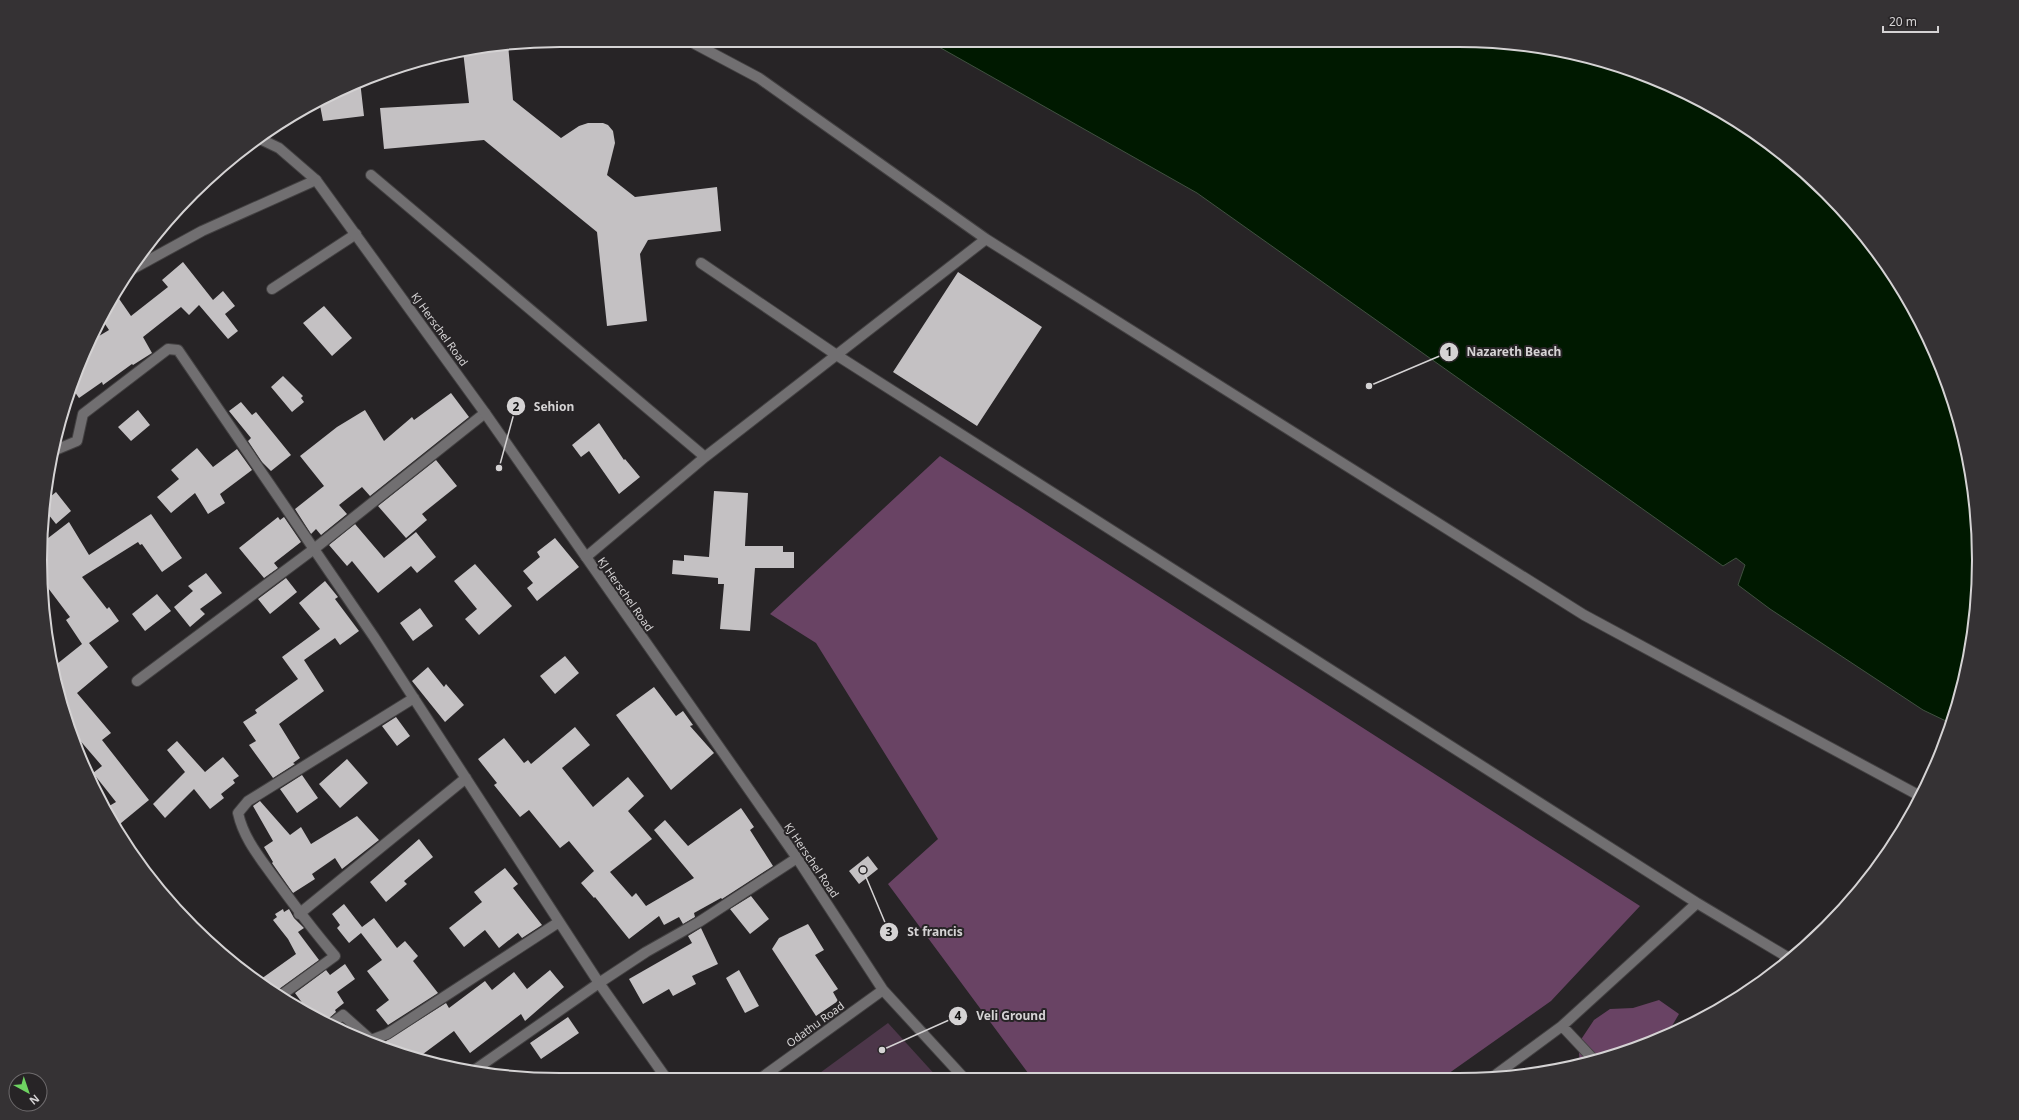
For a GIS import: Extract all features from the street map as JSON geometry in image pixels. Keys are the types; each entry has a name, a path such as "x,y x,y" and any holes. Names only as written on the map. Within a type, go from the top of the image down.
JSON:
{"street":[{"path":"701,47 759,78 986,239 1584,615 1915,794"},
{"name":"KJ Herschel Road","path":"264,141 279,148 316,180 486,413 797,858 883,990 959,1073"},
{"path":"371,175 705,457"},
{"path":"141,264 202,231 316,180"},
{"path":"272,289 356,234"},
{"path":"586,557 705,457 838,356 986,239"},
{"path":"701,263 838,356 1697,903 1785,956"},
{"path":"59,448 77,441 83,414 168,348 178,350 414,698 599,983 662,1073"},
{"path":"136,681 314,549 486,413"},
{"path":"284,993 335,956 299,914 241,828 238,814 248,801 414,698"},
{"path":"299,914 466,778"},
{"path":"480,1067 599,983 797,858"},
{"path":"1500,1071 1562,1026 1697,903"},
{"path":"375,1038 387,1034 559,922"},
{"name":"Odathu Road","path":"769,1073 883,990"},
{"path":"335,1021 343,1015 364,1034"},
{"path":"1562,1026 1591,1056"}],"shaded area":[{"path":"939,47 1459,47 1526,51 1592,64 1624,74 1686,100 1744,133 1797,174 1822,197 1866,248 1886,275 1919,333 1945,395 1955,427 1968,493 1972,560 1968,627 1955,693 1946,721 1923,710 1770,609 1738,585 1745,565 1736,558 1723,566 1197,193"},
{"path":"940,456 1640,906 1551,1001 1449,1073 1028,1073 888,884 938,839 816,643 770,614"},
{"path":"1659,1000 1679,1014 1672,1026 1655,1034 1624,1046 1580,1059 1578,1044 1594,1020 1610,1009 1633,1008"},
{"path":"888,1023 933,1073 820,1073"}],"building":[{"path":"508,50 513,100 561,138 579,126 588,123 603,123 608,125 613,131 615,143 607,175 635,197 717,187 721,231 648,240 640,254 647,321 607,326 597,232 484,140 384,149 380,108 469,103 464,56"},
{"path":"361,87 364,116 323,121 320,107"},
{"path":"183,262 213,300 223,291 235,306 225,314 238,331 228,339 199,305 189,315 181,307 143,337 152,353 133,365 132,364 103,385 102,382 79,398 75,392 86,364 99,336 109,330 105,324 119,298 131,316 168,287 162,280"},
{"path":"958,272 1042,327 977,426 893,372"},
{"path":"324,306 352,338 332,356 303,323"},
{"path":"283,376 303,396 301,398 304,402 292,412 271,387"},
{"path":"451,393 469,417 370,496 362,487 339,505 347,514 321,535 316,529 311,534 295,509 324,486 300,456 337,427 365,410 384,441 412,417 414,420"},
{"path":"241,402 252,415 256,412 291,455 271,471 262,462 248,441 251,438 229,411"},
{"path":"138,410 150,425 131,441 118,427"},
{"path":"599,423 624,460 625,459 640,477 619,494 589,451 581,457 572,445"},
{"path":"197,448 213,467 237,449 252,470 220,494 225,503 208,514 195,493 171,513 157,497 179,479 171,470"},
{"path":"436,460 457,486 422,514 427,520 406,538 378,506"},
{"path":"714,491 748,493 745,546 783,546 783,552 794,552 794,568 755,568 750,631 720,629 724,584 718,584 718,578 672,574 673,560 684,561 684,555 709,557"},
{"path":"56,492 71,511 56,524 49,515 51,496"},
{"path":"151,514 182,558 162,572 142,544 140,545 138,542 82,577 107,609 109,607 119,621 89,643 108,667 77,693 111,733 102,740 149,800 120,824 110,805 116,802 94,773 102,766 80,740 64,693 58,663 82,644 66,620 70,617 48,588 48,538 69,522 89,555"},
{"path":"278,517 280,520 284,517 301,542 274,563 278,568 264,578 239,548"},
{"path":"355,524 384,558 416,532 436,557 417,573 411,566 378,593 352,561 347,566 329,545"},
{"path":"555,538 579,567 537,601 527,588 533,583 523,571 540,557 537,552"},
{"path":"475,564 512,606 479,635 465,619 477,609 454,581"},
{"path":"206,573 222,593 200,609 205,614 190,627 174,607 193,591 188,586"},
{"path":"286,578 297,592 270,614 258,599"},
{"path":"325,581 338,597 335,599 359,631 340,645 335,638 304,660 324,691 279,724 300,758 293,763 295,764 273,778 249,745 256,741 243,722 257,713 255,710 298,679 282,657 320,629 299,603"},
{"path":"157,594 171,611 145,631 132,614"},
{"path":"420,608 433,626 413,641 400,623"},
{"path":"565,656 579,673 555,694 540,676"},
{"path":"428,667 444,687 446,684 464,705 445,722 412,681"},
{"path":"654,687 676,716 683,711 693,725 690,726 714,753 671,790 616,715"},
{"path":"396,717 410,736 397,746 382,726"},
{"path":"575,727 590,745 562,768 593,807 628,777 644,796 628,811 652,839 610,872 632,897 636,893 646,906 694,878 654,830 665,820 688,846 741,808 754,827 750,830 773,866 722,899 721,898 694,913 695,917 683,924 679,917 664,925 659,916 629,939 595,897 594,898 581,883 594,871 569,841 560,848 529,810 520,817 494,785 497,783 478,759 504,738 524,763 528,760 531,764"},
{"path":"177,741 205,772 223,757 239,776 233,780 235,783 221,794 224,798 210,809 194,789 165,818 153,804 185,772 167,750"},
{"path":"347,759 368,783 340,808 319,784"},
{"path":"302,775 318,798 297,813 280,789"},
{"path":"260,801 290,835 301,827 311,844 357,816 379,840 342,869 335,858 312,874 315,879 293,893 272,863 273,862 264,847 273,841 253,806"},
{"path":"419,839 433,857 404,881 407,884 386,902 370,882"},
{"path":"868,856 878,869 859,884 849,871"},
{"path":"505,868 518,884 513,888 542,925 522,938 518,933 499,948 485,930 464,947 449,928 482,902 474,892"},
{"path":"751,896 769,919 750,934 730,909"},
{"path":"344,904 362,927 374,918 397,948 405,941 418,956 413,961 438,993 388,1025 376,1010 389,1000 367,971 382,960 361,933 349,943 337,928 340,925 332,914"},
{"path":"283,909 284,912 289,909 294,918 304,928 298,932 319,960 279,989 263,978 296,954 288,939 273,920 277,917 275,914"},
{"path":"808,924 824,950 815,955 838,989 833,992 838,1001 816,1016 772,949 779,938"},
{"path":"701,928 718,964 692,976 696,984 673,996 669,989 643,1004 629,979 692,943 688,936"},
{"path":"345,964 355,979 337,992 344,1003 335,1010 336,1012 329,1018 303,1004 295,993 326,970 330,975"},
{"path":"550,970 564,987 525,1021 521,1014 470,1053 454,1031 422,1055 384,1042 446,1003 449,1008 485,981 492,990 514,972 527,989"},
{"path":"739,970 759,1006 745,1013 726,978"},
{"path":"568,1017 579,1033 541,1059 530,1043"}],"place":[{"name":"Nazareth Beach","path":"1369,386"},
{"name":"Sehion","path":"499,468"},
{"name":"St francis","path":"863,870"},
{"name":"Veli Ground","path":"882,1050"}]}
